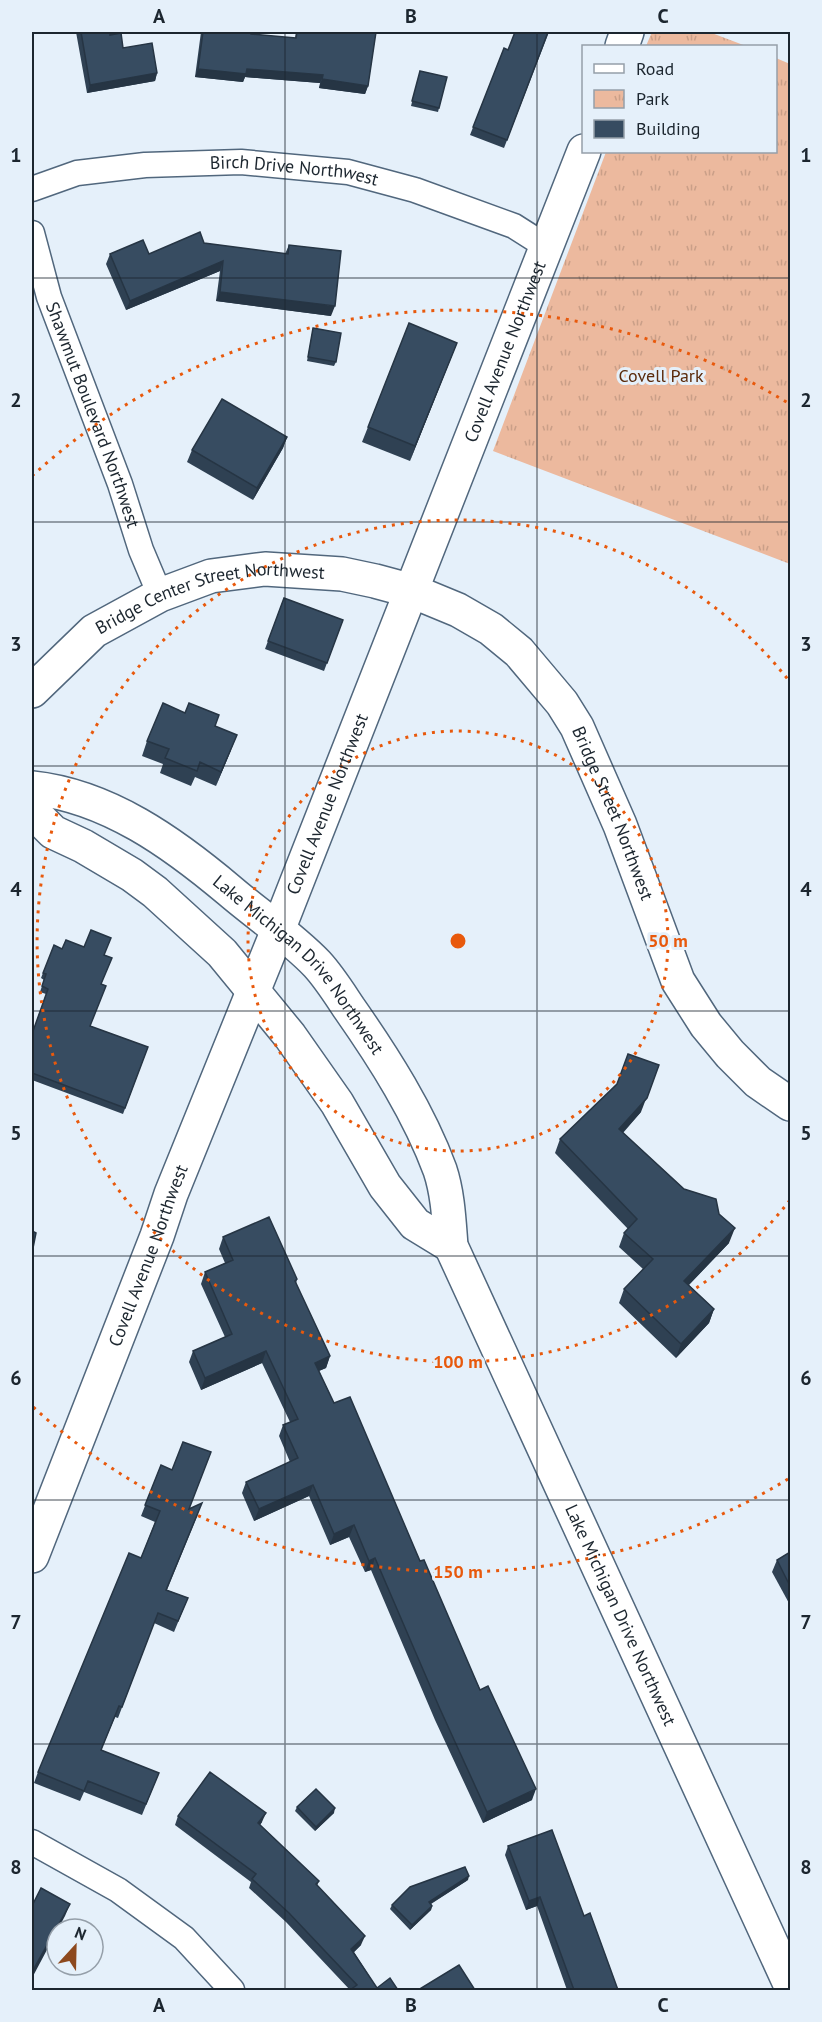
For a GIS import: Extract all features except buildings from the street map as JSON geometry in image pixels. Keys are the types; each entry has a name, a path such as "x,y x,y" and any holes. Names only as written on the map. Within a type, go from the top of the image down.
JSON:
{"main road":[{"name":"Covell Avenue Northwest","path":"32,1556 157,1236 171,1194 278,930 584,153"},
{"name":"Bridge Center Street Northwest","path":"32,692 94,631 160,595 211,576 265,568 342,574 375,580 412,591"},
{"name":"Bridge Street Northwest","path":"412,591 459,610 491,629 519,652 562,703 577,727 620,825 678,981 706,1025 730,1054 758,1082 790,1104"},
{"name":"Lake Michigan Drive Northwest","path":"32,789 47,790 83,800 121,815 147,829 200,866 317,964 372,1041 410,1104 440,1170 447,1200 451,1246 790,1984"},
{"path":"32,811 54,832 107,859 155,892 222,953 290,1036 337,1103 385,1186 415,1224 451,1246"}],"street":[{"name":"Birch Drive Northwest","path":"32,189 77,172 145,165 241,162 348,172 415,190 514,226 547,247"},
{"name":"Shawmut Boulevard Northwest","path":"32,233 49,297 120,484 141,550 160,595"},
{"path":"32,1842 118,1890 184,1938 232,1990"}],"green space":[{"path":"652,32 709,32 743,45 646,45"},
{"name":"Covell Park","path":"777,58 790,64 790,564 493,451 606,153 777,153"}]}
